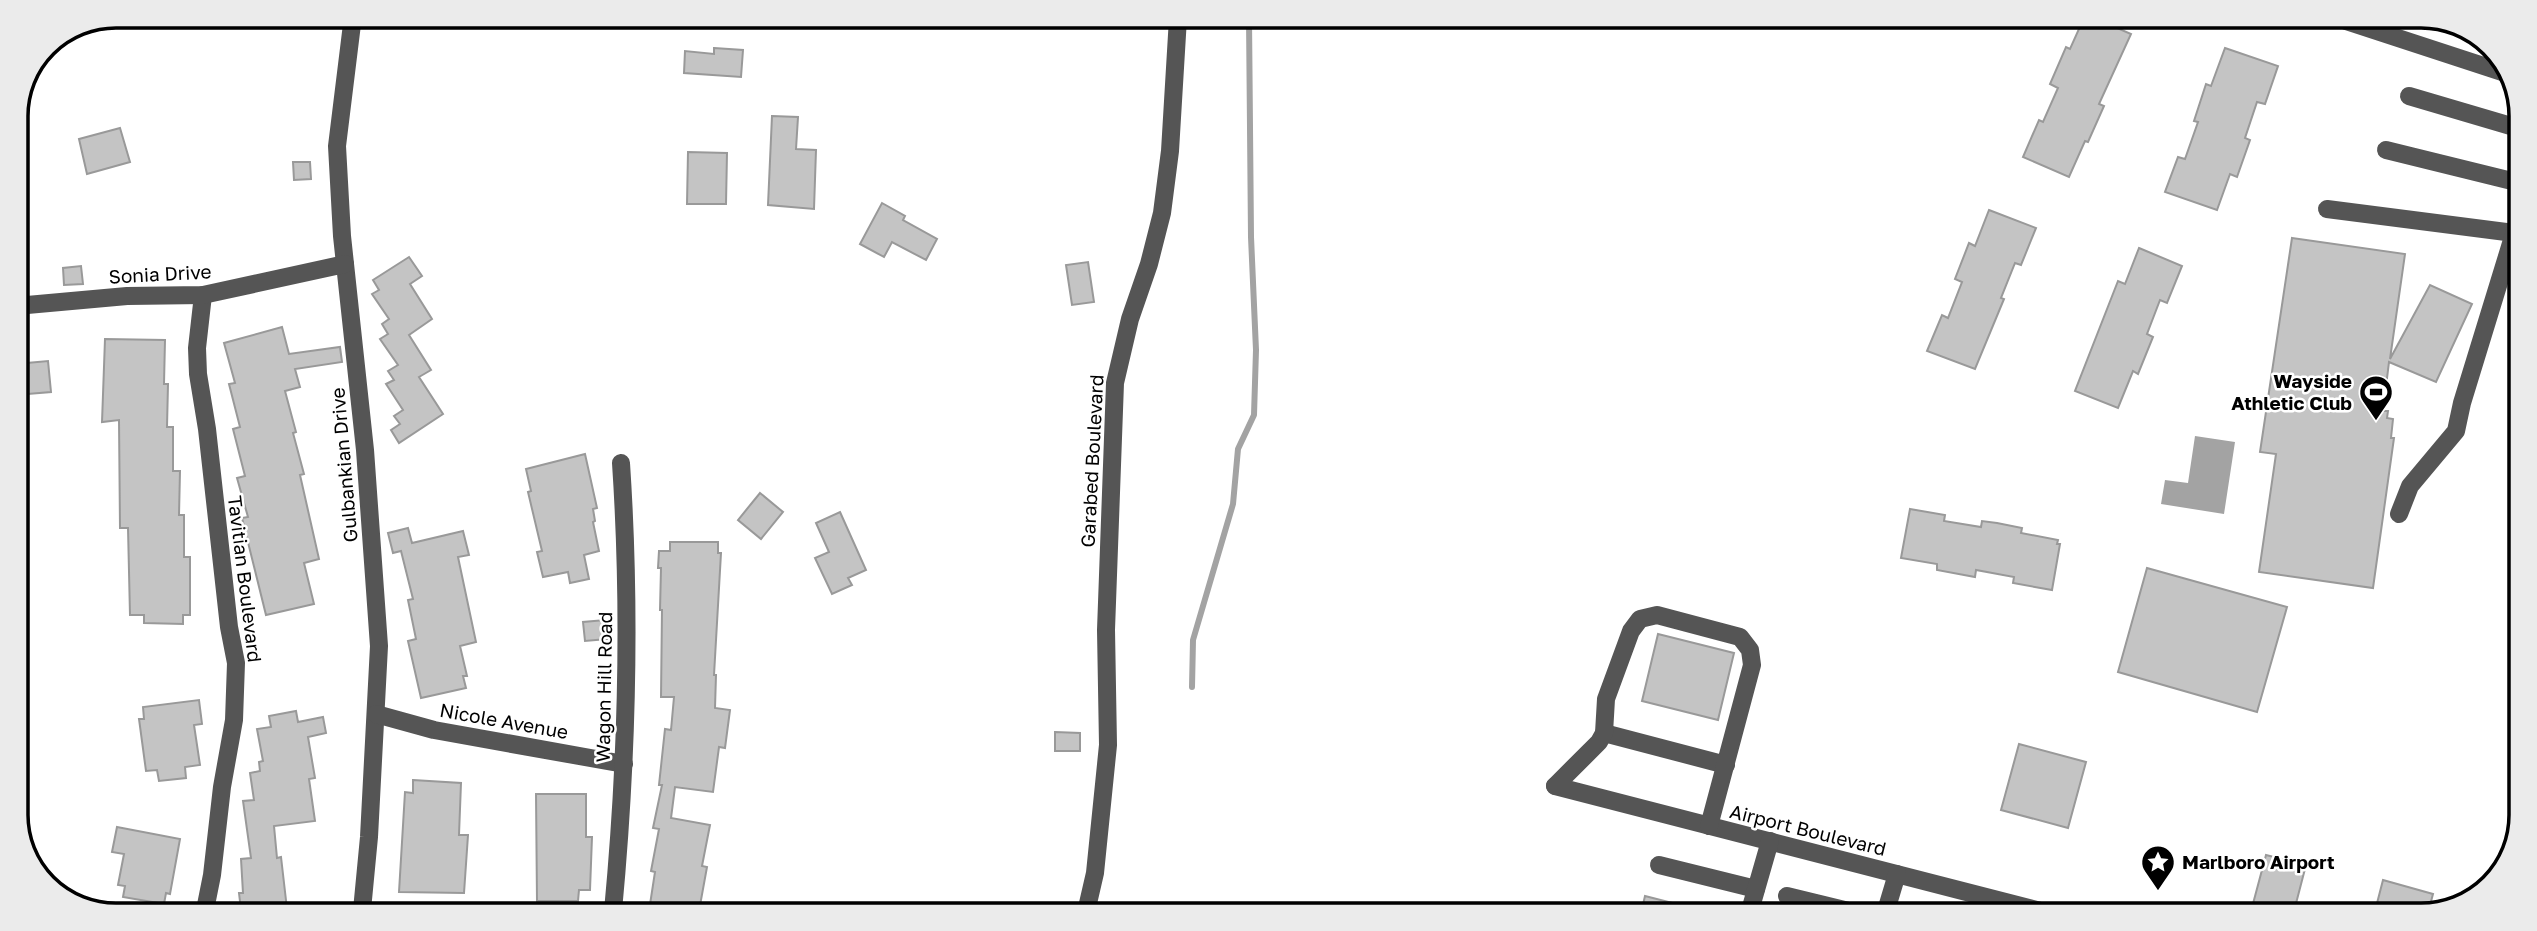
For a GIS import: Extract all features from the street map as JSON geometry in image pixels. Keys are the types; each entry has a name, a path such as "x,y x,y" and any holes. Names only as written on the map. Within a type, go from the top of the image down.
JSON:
{"street":[{"name":"Gulbankian Drive","path":"352,28 337,146 345,264 365,450 379,646 363,903"},
{"name":"Garabed Boulevard","path":"1088,903 1095,873 1108,745 1106,630 1115,383 1130,319 1163,213 1170,151 1177,28"},
{"path":"2367,28 2496,70"},
{"path":"2409,96 2509,125"},
{"path":"2385,150 2509,180"},
{"path":"2327,209 2509,232"},
{"path":"2399,514 2410,486 2456,431 2509,249"},
{"name":"Sonia Drive","path":"28,305 127,296 203,295 345,264"},
{"name":"Tavitian Boulevard","path":"203,295 197,348 198,374 207,429 229,627 236,663 234,720 206,903"},
{"name":"Wagon Hill Road","path":"614,903 624,801 627,632 621,463"},
{"path":"1709,826 1726,765 1752,665 1750,650 1740,637 1657,615 1640,618 1631,631 1606,698 1604,733 1726,765"},
{"name":"Nicole Avenue","path":"376,714 434,730 624,764"},
{"name":"Airport Boulevard","path":"1604,733 1599,742 1555,786 1897,874 1990,903"},
{"path":"1752,903 1770,841"},
{"path":"1660,865 1756,889"},
{"path":"1888,903 1897,874"},
{"path":"1787,896 1816,903"}],"shaded area":[{"path":"2195,436 2235,442 2224,514 2161,504 2165,480 2188,483"}],"building":[{"path":"2079,28 2117,28 2131,34 2099,104 2104,106 2069,177 2023,157 2039,120 2043,122 2058,88 2050,84 2066,47 2070,49"},
{"path":"714,48 743,50 741,77 684,73 685,51 714,54"},
{"path":"2225,48 2278,66 2265,104 2257,102 2245,138 2250,140 2237,177 2230,174 2217,210 2165,192 2178,157 2185,159 2198,122 2194,121 2206,84 2211,86"},
{"path":"772,116 798,117 796,149 816,150 814,209 768,205"},
{"path":"120,128 130,162 87,174 79,139"},
{"path":"688,152 727,153 726,204 687,204"},
{"path":"293,162 310,162 311,179 294,180"},
{"path":"882,203 905,216 903,220 937,239 926,260 892,242 884,257 860,244"},
{"path":"1989,210 2036,228 2021,265 2015,263 2001,298 2004,299 1975,369 1927,351 1942,315 1948,318 1962,282 1955,279 1969,243 1975,246"},
{"path":"2292,238 2405,254 2390,359 2430,285 2472,304 2436,382 2389,362 2383,411 2388,411 2387,418 2393,419 2391,438 2394,438 2373,588 2259,572 2276,454 2260,452"},
{"path":"2139,248 2182,266 2167,303 2160,300 2147,334 2153,337 2138,374 2133,371 2118,408 2075,391 2118,281 2125,284"},
{"path":"409,257 422,276 410,284 432,319 409,335 431,370 419,377 443,414 399,443 391,430 400,424 394,416 403,410 386,384 394,380 388,371 398,365 380,339 388,334 382,324 389,319 372,294 379,290 373,280"},
{"path":"1088,262 1094,302 1072,305 1066,265"},
{"path":"81,266 83,284 64,285 63,268"},
{"path":"282,327 289,354 340,347 342,362 295,369 300,387 285,391 296,432 293,433 304,474 300,475 319,559 304,563 314,604 266,615 242,518 248,517 237,478 245,476 233,429 240,427 229,384 235,383 224,343"},
{"path":"105,339 165,340 167,427 173,427 173,471 180,471 179,515 184,515 184,557 190,557 190,615 183,615 183,624 144,623 144,615 130,615 128,528 120,528 119,420 102,422"},
{"path":"48,361 51,392 28,394 28,363"},
{"path":"585,454 597,508 593,509 593,522 599,551 584,555 589,579 570,583 568,572 543,577 537,552 542,551 528,492 531,491 526,469"},
{"path":"760,493 783,512 761,539 738,520"},
{"path":"1910,509 1945,515 1944,521 1981,527 1982,521 1997,523 2022,528 2021,533 2058,540 2057,544 2060,544 2052,590 2013,583 2014,577 1976,570 1975,577 1937,570 1937,564 1901,558"},
{"path":"840,512 866,570 848,578 852,585 832,594 815,558 829,552 816,523"},
{"path":"408,528 412,543 463,531 469,555 458,557 476,642 460,646 467,676 463,676 466,688 421,698 408,641 416,639 408,600 413,599 401,551 393,553 388,533"},
{"path":"670,542 718,542 718,553 721,553 714,675 715,708 730,710 725,748 719,747 713,792 675,787 671,818 710,825 702,866 707,867 700,903 650,903 655,872 651,871 659,829 653,828 662,785 659,785 665,729 671,730 674,697 661,697 662,610 659,551 670,551"},
{"path":"2147,568 2287,607 2257,712 2118,672"},
{"path":"605,620 607,639 585,641 583,622"},
{"path":"1658,634 1734,653 1718,720 1642,701"},
{"path":"199,700 202,724 194,725 200,765 185,767 186,778 159,781 157,770 146,771 139,719 144,719 143,707"},
{"path":"296,711 298,722 323,717 326,733 308,737 315,778 309,779 315,821 274,826 286,903 240,903 239,893 243,893 241,859 251,858 243,801 254,800 250,773 260,771 259,762 263,761 257,729 271,727 269,716"},
{"path":"1055,732 1080,733 1080,751 1055,751"},
{"path":"2019,744 2086,762 2068,828 2001,810"},
{"path":"413,780 461,783 459,835 468,835 464,893 399,892 405,792 413,793"},
{"path":"536,794 586,794 586,837 592,837 590,890 579,890 578,901 537,901"},
{"path":"117,827 180,839 170,894 166,893 164,903 123,897 125,886 118,885 124,854 112,852"},
{"path":"2266,855 2306,865 2296,903 2253,903"},
{"path":"2383,880 2433,894 2431,902 2377,903"},
{"path":"1645,896 1672,903 1643,903"}],"waterway":[{"path":"1192,687 1193,640 1233,504 1238,449 1254,415 1256,350 1251,237 1249,28"}],"place":[{"name":"Wayside Athletic Club","path":"2376,422"},
{"name":"Marlboro Airport","path":"2158,892"}]}
